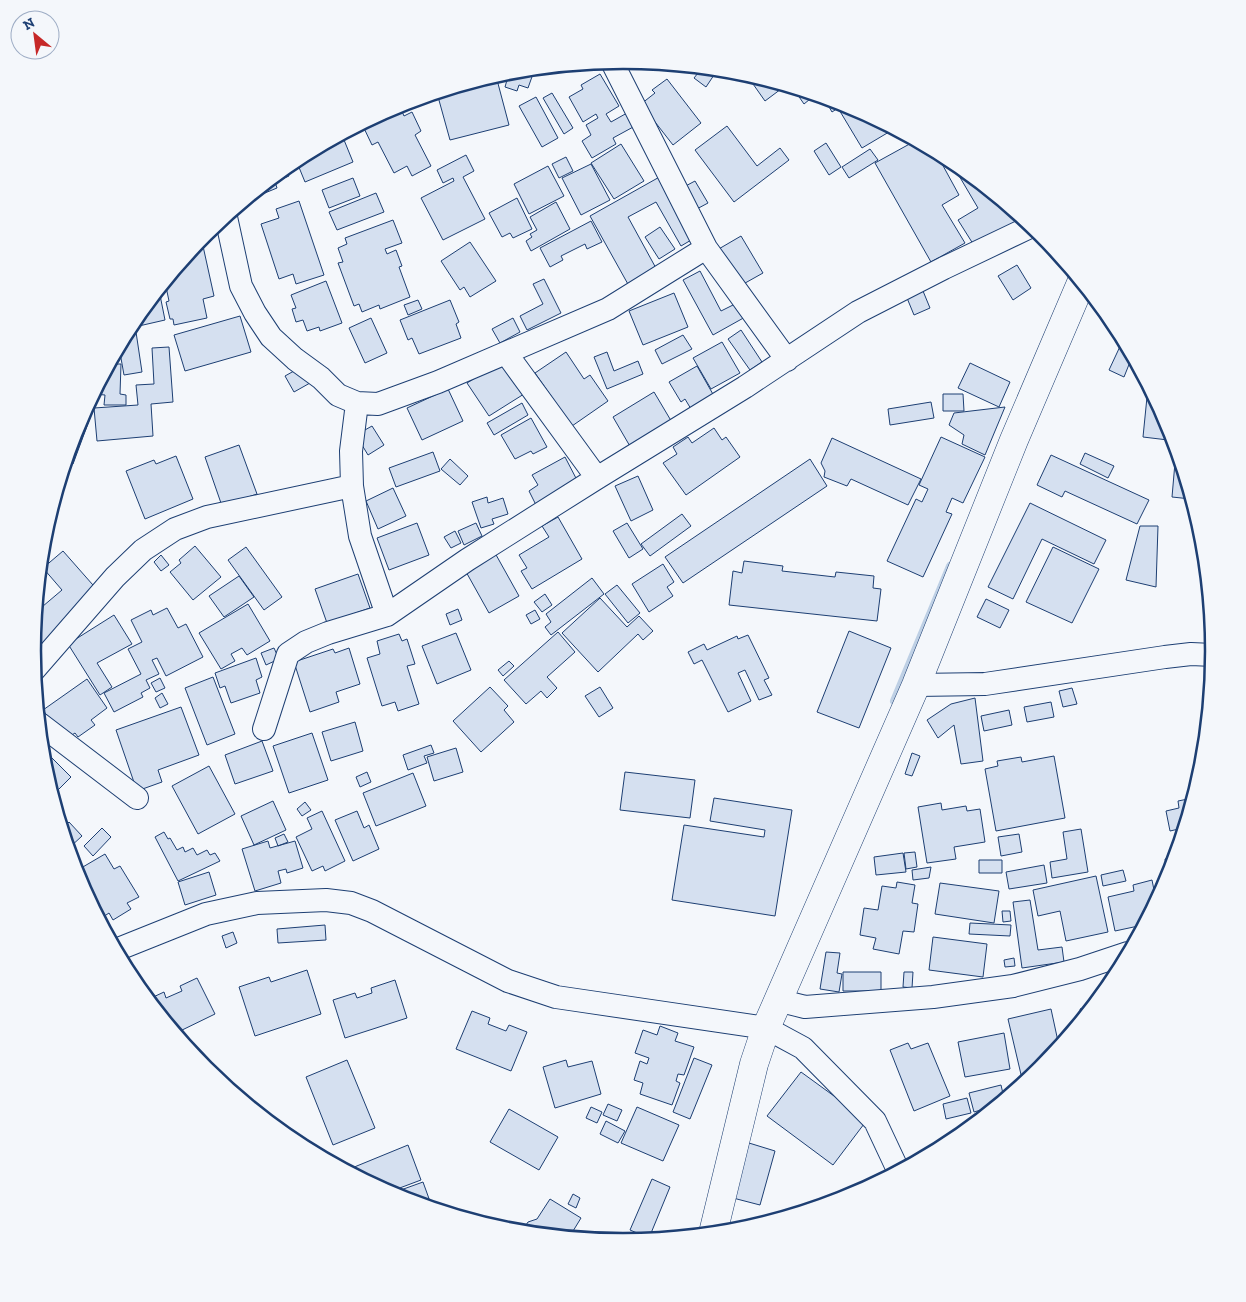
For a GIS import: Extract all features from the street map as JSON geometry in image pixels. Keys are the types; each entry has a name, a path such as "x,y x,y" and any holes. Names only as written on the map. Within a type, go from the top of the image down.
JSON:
{"street":[{"path":"616,69 706,248 787,360"},
{"path":"228,225 241,286 271,337 295,359 321,378 338,395 357,403 378,404 438,382 608,309 706,248"},
{"path":"264,729 288,654 306,642 386,614 467,560 787,360 858,312 1024,230"},
{"path":"715,1225 754,1064 766,1028 916,685 1014,440 1078,289"},
{"path":"506,353 597,478"},
{"path":"357,403 351,451 352,486 360,536 386,614"},
{"path":"41,662 115,577 143,550 175,529 207,517 352,486"},
{"path":"916,685 985,684 1165,657 1205,655"},
{"path":"46,729 137,798"},
{"path":"122,947 206,914 258,903 326,900 351,903 372,911 508,981 556,997 766,1028 803,1048 875,1121 896,1165"},
{"path":"777,1000 806,1007 933,998 1013,986 1080,969 1118,956"}],"building":[{"path":"600,74 619,106 606,114 611,122 627,113 635,126 613,138 616,144 592,158 582,141 591,135 586,125 598,118 596,114 583,122 569,97 583,89 581,85"},
{"path":"697,74 713,76 706,87 694,78"},
{"path":"532,76 528,88 519,85 517,91 505,87 507,81"},
{"path":"667,79 701,123 673,145 641,104 655,93 652,90"},
{"path":"498,83 509,125 450,140 439,99"},
{"path":"753,84 779,91 765,101"},
{"path":"552,93 573,128 564,134 543,98"},
{"path":"536,97 558,138 542,147 519,106"},
{"path":"799,97 809,100 804,104"},
{"path":"412,112 421,131 415,135 431,166 412,176 407,166 394,173 378,142 372,145 365,130 403,113 404,116"},
{"path":"840,112 887,133 862,148"},
{"path":"727,126 757,166 780,148 789,160 734,202 695,150"},
{"path":"344,141 353,162 305,182 299,168"},
{"path":"826,143 841,167 829,175 814,151"},
{"path":"621,144 644,181 614,199 591,163"},
{"path":"909,144 943,165 959,195 942,205 965,243 931,262 875,163"},
{"path":"870,149 878,160 849,178 842,167"},
{"path":"466,155 474,171 463,177 485,219 443,240 421,198 454,181 453,178 443,183 437,170"},
{"path":"566,157 573,171 559,178 552,164"},
{"path":"591,164 610,200 581,215 562,178"},
{"path":"548,166 564,196 529,214 514,184"},
{"path":"663,175 698,236 681,246 656,202 628,217 657,270 629,286 590,216"},
{"path":"960,177 1015,222 975,247 958,220 978,208"},
{"path":"353,178 360,196 329,208 322,190"},
{"path":"695,181 708,203 693,211 680,189"},
{"path":"276,184 277,188 264,194"},
{"path":"376,193 384,212 337,230 329,212"},
{"path":"517,198 532,229 513,238 510,233 502,237 489,213"},
{"path":"299,201 324,275 296,284 293,274 279,279 261,224 279,218 276,209"},
{"path":"556,202 570,229 531,251 526,241 532,237 530,234 537,230 530,217"},
{"path":"393,220 402,243 385,249 387,254 396,250 402,266 399,267 410,297 380,309 379,305 362,312 359,304 354,306 338,263 343,262 338,248 347,244 345,238"},
{"path":"591,221 602,242 587,249 585,244 561,256 563,260 550,267 540,248"},
{"path":"660,227 675,249 659,259 645,237"},
{"path":"741,236 763,273 738,287 717,250"},
{"path":"470,242 496,281 470,297 464,287 460,290 441,261"},
{"path":"204,249 214,296 203,299 207,318 174,325 173,319 170,319 166,302 169,301 167,290"},
{"path":"1017,265 1031,288 1013,300 998,276"},
{"path":"700,271 721,311 739,302 747,316 713,335 683,280"},
{"path":"544,279 561,313 527,330 520,316 543,304 533,284"},
{"path":"326,281 342,323 320,331 319,327 307,331 303,320 296,322 292,309 296,308 291,295"},
{"path":"923,291 930,308 914,315 907,298"},
{"path":"674,293 688,327 643,345 629,311"},
{"path":"161,298 165,320 141,326"},
{"path":"418,300 422,309 408,315 404,305"},
{"path":"450,300 459,322 456,324 461,338 419,354 412,338 408,340 400,320"},
{"path":"240,316 251,352 185,371 174,335"},
{"path":"371,318 387,353 365,363 349,328"},
{"path":"513,318 520,332 500,343 492,329"},
{"path":"741,330 762,362 750,370 728,339"},
{"path":"136,333 142,372 124,375 121,357"},
{"path":"683,335 692,349 662,364 655,350"},
{"path":"722,342 740,373 711,389 693,358"},
{"path":"169,347 173,402 151,404 153,436 97,441 95,408 138,405 136,385 154,384 152,348"},
{"path":"1119,348 1129,364 1124,377 1109,370"},
{"path":"566,352 584,379 590,375 608,401 572,426 535,373"},
{"path":"607,352 614,371 638,361 643,374 607,389 594,357"},
{"path":"503,361 524,394 489,416 467,383"},
{"path":"970,363 1010,382 999,407 958,388"},
{"path":"117,364 121,364 120,394 126,395 126,405 104,405 105,395 101,395"},
{"path":"697,366 714,396 691,409 685,399 681,402 669,382"},
{"path":"301,367 310,383 294,392 285,376"},
{"path":"448,389 463,421 422,440 407,408"},
{"path":"654,392 673,424 631,448 613,417"},
{"path":"943,394 963,394 964,411 943,411"},
{"path":"1147,398 1165,440 1143,437"},
{"path":"931,402 934,418 890,425 888,409"},
{"path":"522,403 528,415 494,435 487,423"},
{"path":"1005,407 985,455 962,444 964,435 949,425 954,413"},
{"path":"531,418 547,447 533,454 531,451 515,459 501,435"},
{"path":"88,424 73,464 72,464"},
{"path":"372,426 384,445 368,455 356,435"},
{"path":"714,428 722,440 726,437 740,457 686,495 663,463 677,454 673,447 688,437 692,443"},
{"path":"941,437 985,457 963,503 952,498 946,512 952,514 923,577 887,561 916,499 922,502 928,489 919,485"},
{"path":"832,438 921,479 908,505 851,479 847,486 824,477 825,471 821,463"},
{"path":"239,445 257,494 222,506 205,457"},
{"path":"433,452 440,471 396,487 389,468"},
{"path":"1085,453 1114,466 1108,478 1080,464"},
{"path":"1051,455 1149,500 1137,524 1065,491 1062,497 1037,485"},
{"path":"176,456 193,499 145,519 126,471 154,460 156,464"},
{"path":"565,457 578,482 536,505 529,491 538,485 532,475"},
{"path":"450,459 468,476 460,485 441,469"},
{"path":"810,459 827,486 683,583 665,557"},
{"path":"1175,466 1184,498 1172,497"},
{"path":"638,476 653,510 631,521 615,486"},
{"path":"393,488 406,516 378,529 366,501"},
{"path":"487,497 488,503 503,498 508,514 492,519 494,524 481,528 472,502"},
{"path":"1030,503 1106,540 1094,564 1042,539 1013,599 988,587"},
{"path":"682,514 691,526 650,556 641,544"},
{"path":"558,517 582,559 532,589 521,571 527,568 519,555 549,537 542,526"},
{"path":"417,523 429,555 389,570 377,538"},
{"path":"476,523 482,536 464,545 458,531"},
{"path":"627,523 643,549 629,558 613,531"},
{"path":"1140,526 1158,526 1156,587 1126,580"},
{"path":"455,531 461,543 451,548 444,537"},
{"path":"195,546 221,577 193,600 170,572 181,563 179,560"},
{"path":"246,547 282,597 264,610 228,560"},
{"path":"1053,547 1099,569 1072,623 1026,602"},
{"path":"63,551 100,593 41,644 43,606 62,590 46,572 48,564"},
{"path":"495,553 519,596 489,613 465,570"},
{"path":"161,555 169,565 161,571 154,562"},
{"path":"744,561 783,566 782,571 835,577 836,572 874,576 873,588 881,589 877,621 729,605 733,571 742,573"},
{"path":"663,564 674,582 667,587 673,596 649,612 632,584"},
{"path":"358,574 370,608 327,623 315,589"},
{"path":"239,576 254,597 224,617 209,596"},
{"path":"592,578 604,594 551,635 545,627 551,622 546,614"},
{"path":"617,585 640,613 628,623 605,594"},
{"path":"545,594 552,605 542,612 534,602"},
{"path":"600,598 627,627 639,616 653,631 643,640 638,634 598,672 562,633"},
{"path":"986,599 1009,610 1000,628 977,617"},
{"path":"248,604 270,641 247,655 242,648 231,654 235,661 221,669 199,633"},
{"path":"167,608 178,628 186,624 203,657 166,676 157,658 152,660 159,674 146,680 150,688 141,693 143,697 114,712 104,693 141,674 128,649 142,642 131,620 151,610 153,615"},
{"path":"458,609 462,620 450,625 446,614"},
{"path":"535,610 540,619 531,624 526,615"},
{"path":"114,615 132,644 97,663 112,687 100,695 68,644"},
{"path":"849,631 891,648 859,728 817,712"},
{"path":"558,632 575,652 547,677 557,688 547,698 541,691 526,704 504,680"},
{"path":"456,633 471,670 437,684 422,646"},
{"path":"399,634 402,641 407,639 415,664 407,666 419,704 398,711 395,702 382,706 367,658 380,654 377,641"},
{"path":"748,635 769,678 764,680 772,695 759,700 745,670 738,673 751,701 728,712 702,660 694,664 688,652 704,644 707,650 737,636 738,639"},
{"path":"274,648 279,659 266,665 261,653"},
{"path":"349,648 360,684 336,692 339,702 310,712 294,662 333,649 335,653"},
{"path":"256,658 262,677 256,680 260,693 231,703 225,686 220,688 215,673"},
{"path":"509,661 514,666 503,676 498,670"},
{"path":"213,677 235,734 207,745 185,688"},
{"path":"160,678 165,688 156,692 151,683"},
{"path":"87,679 107,708 91,720 95,725 78,737 75,733 64,740 44,709"},
{"path":"490,687 508,706 504,710 514,722 481,752 453,721"},
{"path":"600,687 613,708 599,717 585,696"},
{"path":"1072,688 1077,704 1063,707 1059,691"},
{"path":"162,693 168,704 160,708 155,698"},
{"path":"975,698 983,761 961,764 954,725 938,738 927,720 951,704"},
{"path":"1051,702 1054,717 1027,722 1024,707"},
{"path":"181,707 199,755 158,770 162,782 137,791 116,730"},
{"path":"1009,710 1012,725 984,731 981,716"},
{"path":"355,722 363,751 331,761 322,732"},
{"path":"312,733 328,780 289,793 273,746"},
{"path":"262,741 273,771 235,784 225,755"},
{"path":"431,745 434,753 424,756 427,763 408,770 403,755"},
{"path":"456,748 463,772 434,781 427,757"},
{"path":"912,753 920,756 912,776 905,774"},
{"path":"1054,756 1065,818 996,831 985,769 998,766 997,761 1021,757 1022,762"},
{"path":"51,757 71,777 58,790"},
{"path":"209,766 235,814 198,834 172,786"},
{"path":"367,772 371,782 360,787 356,777"},
{"path":"625,772 695,780 690,818 620,810"},
{"path":"413,773 426,806 376,826 363,793"},
{"path":"714,798 792,810 775,916 672,900 684,825 764,837 765,830 710,821"},
{"path":"1186,799 1177,829 1170,831 1166,811 1179,808 1178,801"},
{"path":"273,801 286,830 254,845 241,816"},
{"path":"305,802 311,810 302,816 297,809"},
{"path":"941,803 942,810 966,806 967,811 980,809 985,842 954,847 956,859 927,863 918,807"},
{"path":"322,811 345,861 325,871 323,866 312,871 296,837 312,829 307,818"},
{"path":"357,811 364,828 369,825 379,849 353,861 335,820"},
{"path":"69,822 82,836 74,843 68,823"},
{"path":"102,828 111,837 93,856 84,846"},
{"path":"1081,829 1088,872 1052,878 1050,862 1067,859 1063,832"},
{"path":"164,832 177,850 183,847 185,852 193,848 197,855 207,850 210,855 215,853 220,861 178,881 155,837"},
{"path":"284,834 288,842 278,846 275,838"},
{"path":"1019,834 1022,852 1001,856 998,837"},
{"path":"268,841 270,848 295,841 303,868 287,873 286,869 278,871 281,883 255,891 242,849"},
{"path":"915,852 917,867 906,869 904,853"},
{"path":"903,853 906,872 876,875 874,857"},
{"path":"105,854 114,869 120,866 139,897 127,903 131,909 113,920 109,913 105,916 83,867"},
{"path":"979,860 1002,860 1002,873 979,873"},
{"path":"1044,865 1047,883 1009,889 1006,872"},
{"path":"931,867 929,878 913,880 912,870"},
{"path":"1123,870 1126,881 1103,886 1101,875"},
{"path":"209,872 216,895 185,905 178,882"},
{"path":"1096,876 1108,932 1066,941 1060,911 1038,916 1033,890"},
{"path":"1152,880 1154,888 1135,927 1115,931 1108,897 1134,891 1133,885"},
{"path":"897,882 915,885 912,903 918,904 914,932 903,931 899,954 873,949 876,938 860,935 864,908 878,910 882,886 896,888"},
{"path":"940,883 999,891 994,923 935,914"},
{"path":"1030,900 1038,950 1062,947 1064,962 1022,968 1013,902"},
{"path":"1002,911 1010,911 1011,921 1003,922"},
{"path":"970,923 1011,925 1010,936 969,934"},
{"path":"325,925 326,940 278,943 277,929"},
{"path":"233,932 237,943 226,948 222,936"},
{"path":"933,937 987,944 983,977 929,970"},
{"path":"826,952 840,953 837,973 842,974 839,992 820,989"},
{"path":"1014,958 1015,966 1005,967 1004,960"},
{"path":"307,970 321,1014 255,1036 239,987 269,977 271,982"},
{"path":"843,972 881,972 881,991 843,991"},
{"path":"904,972 913,972 912,988 903,987"},
{"path":"197,978 215,1014 182,1030 155,996 164,992 166,998 182,991 180,986"},
{"path":"395,980 407,1018 345,1038 333,1000 355,993 357,998 372,993 371,988"},
{"path":"1051,1009 1057,1038 1021,1075 1008,1019"},
{"path":"472,1011 490,1018 488,1024 506,1031 509,1025 527,1032 511,1071 456,1049"},
{"path":"660,1026 678,1033 675,1041 694,1047 684,1075 678,1074 676,1081 680,1083 672,1105 640,1094 643,1083 634,1080 640,1061 647,1064 649,1058 635,1053 643,1030 657,1035"},
{"path":"1004,1033 1010,1069 965,1077 958,1042"},
{"path":"908,1043 911,1049 928,1043 950,1096 914,1111 890,1050"},
{"path":"694,1058 712,1065 690,1119 673,1112"},
{"path":"347,1060 375,1128 333,1145 306,1077"},
{"path":"566,1060 568,1067 592,1061 601,1094 555,1108 543,1067"},
{"path":"801,1072 867,1120 833,1165 767,1116"},
{"path":"1001,1085 1003,1092 981,1110 974,1112 969,1093"},
{"path":"967,1098 971,1113 946,1119 943,1104"},
{"path":"608,1104 622,1110 617,1121 603,1115"},
{"path":"591,1107 602,1112 597,1123 586,1118"},
{"path":"637,1107 679,1125 663,1161 621,1143"},
{"path":"509,1109 558,1137 539,1170 490,1142"},
{"path":"606,1121 625,1131 618,1143 600,1134"},
{"path":"749,1143 775,1151 760,1205 733,1198"},
{"path":"408,1145 421,1180 400,1188 355,1167"},
{"path":"652,1179 670,1187 651,1232 636,1233 630,1230"},
{"path":"423,1182 429,1199 403,1189"},
{"path":"573,1194 580,1198 576,1208 568,1204"},
{"path":"550,1199 581,1218 573,1231 526,1225 528,1222 537,1219"}],"waterway":[{"path":"894,701 950,566"}]}
